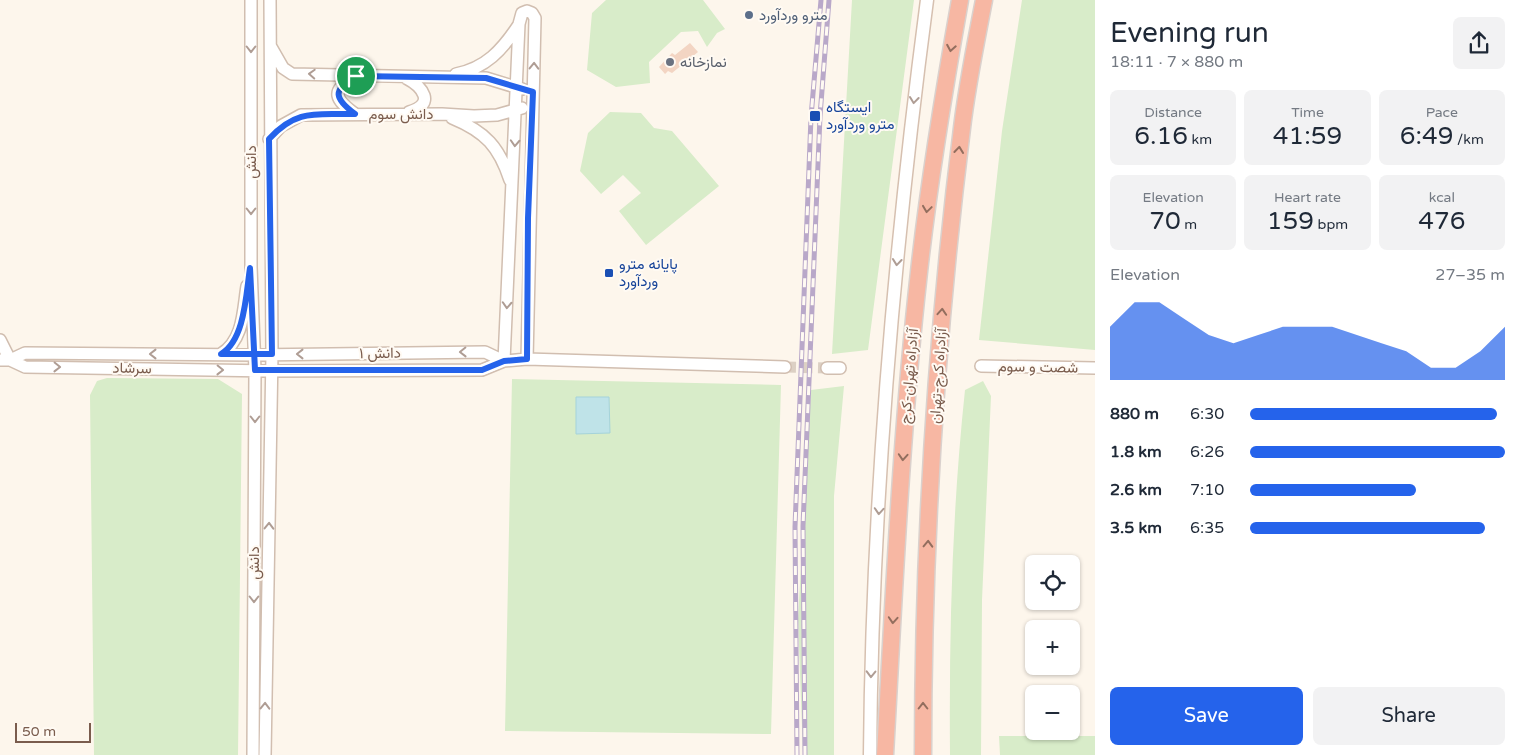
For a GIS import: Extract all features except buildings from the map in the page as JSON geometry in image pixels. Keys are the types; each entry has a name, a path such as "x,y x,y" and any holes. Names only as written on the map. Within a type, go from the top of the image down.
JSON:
{"highway":[{"name":"آزادراه تهران-کرج","path":"885,755 906,408 919,271 940,112 960,0"},
{"name":"آزادراه کرج-تهران","path":"923,755 923,680 931,467 943,299 962,126 984,0"}],"main road":[{"path":"870,755 871,660 877,537 892,315 914,102 927,0"}],"street":[{"name":"دانش","path":"251,0 250,268 255,370 253,755"},
{"name":"دانش","path":"265,755 272,354 269,139 270,0"},
{"path":"504,361 519,24 522,13 527,11 532,13 535,18 528,218 527,359"},
{"path":"442,77 466,72 502,50 519,24"},
{"path":"270,46 283,68 292,74 486,78 533,92"},
{"path":"355,114 344,107 339,100 338,92 342,84 356,76"},
{"path":"402,114 420,107 424,97 424,91 419,85 405,77"},
{"name":"دانش سوم","path":"269,139 281,126 301,115 442,114 482,116 497,115 533,105"},
{"path":"442,114 469,125 496,148 513,187"},
{"path":"221,354 230,349 239,334 250,268"},
{"path":"0,340 5,360"},
{"name":"دانش ۱","path":"254,355 485,352 504,361"},
{"name":"سرشاد","path":"5,360 25,353 254,355"},
{"name":"دانش ۱","path":"255,370 482,370 504,361 527,359 785,367"},
{"name":"سرشاد","path":"5,360 25,367 255,370"},
{"name":"شصت و سوم","path":"981,366 1095,368"},
{"path":"827,368 840,368"}],"green space":[{"path":"606,0 703,0 725,29 717,33 707,47 698,31 681,32 649,62 650,83 616,87 587,70 592,13"},
{"path":"852,0 914,0 868,350 832,354"},
{"path":"1022,0 1095,0 1095,350 979,340 1002,131"},
{"path":"610,112 641,113 654,128 672,131 719,186 646,245 619,211 641,193 623,175 601,194 580,171 588,133"},
{"path":"107,378 218,379 242,394 238,755 94,755 90,395 97,381"},
{"path":"512,379 781,385 771,734 505,731"},
{"path":"983,381 991,396 982,600 981,755 950,755 952,572 961,435 965,390"},
{"path":"844,386 834,496 834,755 803,755 798,619 811,390"},
{"path":"999,736 1025,736 1025,740 1080,740 1080,736 1095,736 1095,755 1000,755"}],"water":[{"path":"576,397 609,397 610,433 576,434"}],"tunnel":[{"path":"785,367 827,368"}],"railway":[{"path":"797,755 795,527 811,117 821,0"},
{"path":"805,755 803,526 820,116 829,0"}],"place":[{"name":"مترو وردآورد","path":"749,15"},
{"name":"نمازخانه","path":"670,62"},
{"name":"ایستگاه مترو وردآورد","path":"815,116"},
{"name":"پایانه مترو وردآورد","path":"609,273"}],"route":[{"path":"356,76 342,84 338,92 339,100 344,107 355,114 301,115 281,126 269,139 272,354 254,355 221,354 230,349 239,334 250,268 254,355 255,370 482,370 504,361 527,359 528,218 533,92 486,78 356,76"}]}
